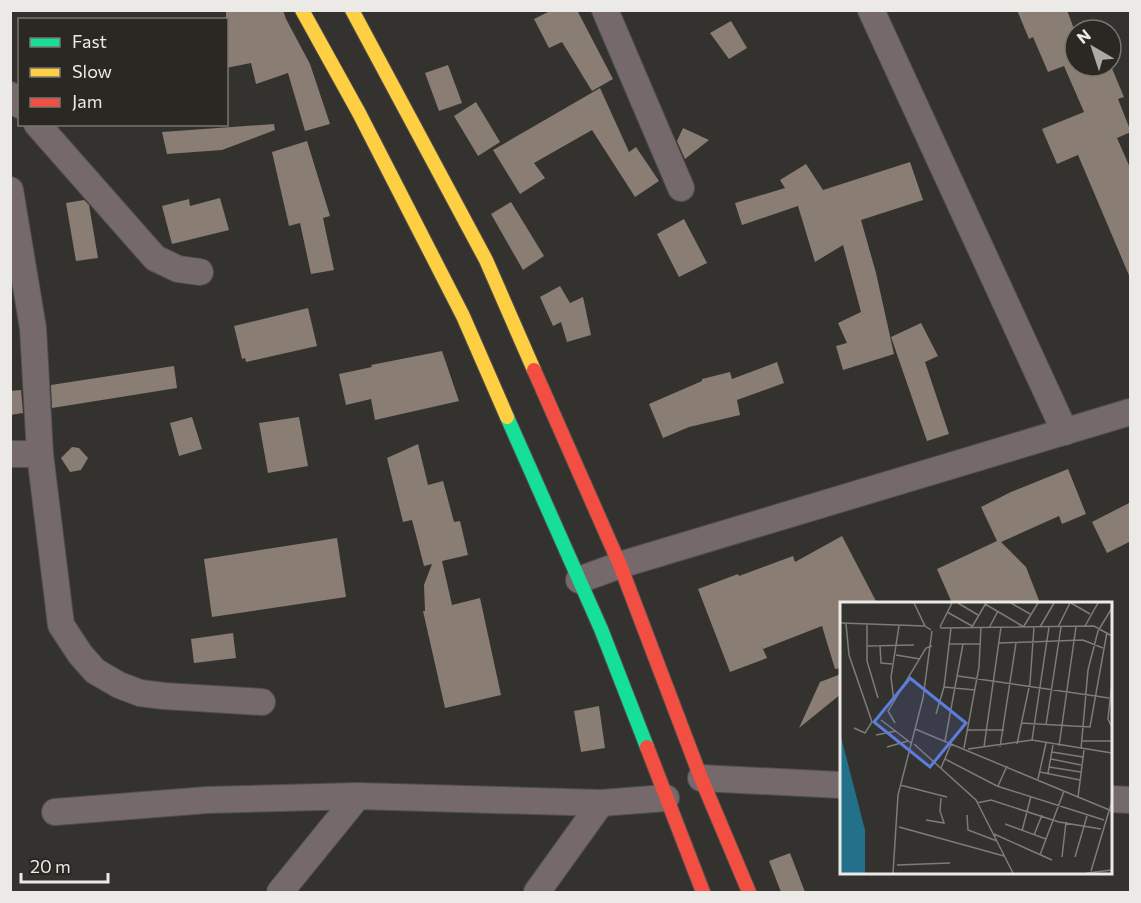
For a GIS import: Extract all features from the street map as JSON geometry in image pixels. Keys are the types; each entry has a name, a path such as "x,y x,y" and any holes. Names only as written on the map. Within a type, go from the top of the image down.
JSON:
{"main road":[{"path":"302,10 359,113 463,316 601,629 703,892"},
{"path":"352,10 486,260 620,565 701,778 749,892"}],"street":[{"path":"605,10 681,188"},
{"path":"871,10 1065,432"},
{"path":"39,126 155,258 178,269 200,272"},
{"path":"10,190 33,328 40,453 61,625 80,654 95,671 119,685 140,693 262,702"},
{"path":"579,580 620,565 1131,412"},
{"path":"10,454 40,453"},
{"path":"701,778 840,785"},
{"path":"55,812 207,800 358,796 601,803 666,798"},
{"path":"280,892 358,796"},
{"path":"1111,799 1131,800"},
{"path":"537,892 601,803"}],"building":[{"path":"226,10 283,10 310,64 330,124 305,131 288,73 256,84 251,63 228,68 228,18 226,18"},
{"path":"552,10 577,10 613,79 592,91 562,42 549,48 534,19"},
{"path":"1017,10 1067,10 1070,18 1063,18 1063,66 1048,72 1033,37 1029,39"},
{"path":"731,21 747,48 729,59 710,33"},
{"path":"448,65 462,103 439,111 425,73"},
{"path":"1069,78 1116,78 1124,97 1118,99 1131,132 1117,138 1131,170 1131,280 1078,155 1057,164 1042,129 1084,112"},
{"path":"600,88 629,152 636,147 659,181 635,197 592,130 534,163 545,178 520,194 493,150"},
{"path":"476,102 500,142 478,156 454,116"},
{"path":"274,124 275,130 222,150 167,154 162,132"},
{"path":"683,128 709,140 685,159 677,141"},
{"path":"307,141 330,216 323,218 334,270 311,274 300,223 289,226 272,152"},
{"path":"910,162 923,200 861,220 876,273 894,354 843,370 836,346 847,343 838,323 861,312 843,245 815,262 798,206 742,225 735,203 785,188 780,180 806,164 823,190"},
{"path":"220,198 229,230 172,244 162,206 189,199 190,206"},
{"path":"84,200 89,205 98,258 76,261 66,203"},
{"path":"511,202 544,256 523,270 491,214"},
{"path":"684,219 707,263 679,277 657,234"},
{"path":"560,286 570,303 583,297 591,335 567,342 561,322 553,326 540,297"},
{"path":"308,308 317,346 246,362 245,358 242,359 234,326"},
{"path":"921,323 938,356 925,362 949,434 927,441 891,337"},
{"path":"442,351 459,401 375,420 371,399 346,405 339,374 372,367 371,365"},
{"path":"777,362 784,383 737,400 740,415 689,427 663,438 649,404 702,381 702,379 730,372 732,379"},
{"path":"174,366 177,388 52,408 51,385"},
{"path":"21,390 23,413 10,415 10,391"},
{"path":"192,417 202,449 179,456 170,423"},
{"path":"299,417 308,466 268,473 259,423"},
{"path":"418,444 428,485 443,481 454,522 460,521 468,555 442,561 452,605 480,598 501,695 445,708 423,611 425,611 424,585 432,564 424,566 412,520 403,522 387,458"},
{"path":"72,447 79,448 88,458 81,470 70,472 61,458"},
{"path":"1068,469 1086,514 1062,524 1059,516 1001,542 1026,567 1040,602 952,602 937,569 997,541 981,507"},
{"path":"1131,502 1131,541 1107,553 1092,522"},
{"path":"842,536 876,602 840,602 840,668 835,669 822,626 763,649 767,658 730,672 698,589 793,556 795,562"},
{"path":"337,538 346,597 212,617 204,559"},
{"path":"233,633 236,658 194,663 191,639"},
{"path":"840,674 840,695 799,728 820,682"},
{"path":"599,706 605,748 581,752 574,711"},
{"path":"790,853 805,892 781,892 769,861"}],"traffic: fast":[{"path":"507,417 601,629 647,747"}],"traffic: slow":[{"path":"302,10 359,113 463,316 507,417"},
{"path":"352,10 486,260 534,370"}],"traffic: jam":[{"path":"534,370 620,565 701,778 749,892"},
{"path":"647,747 703,892"}]}
